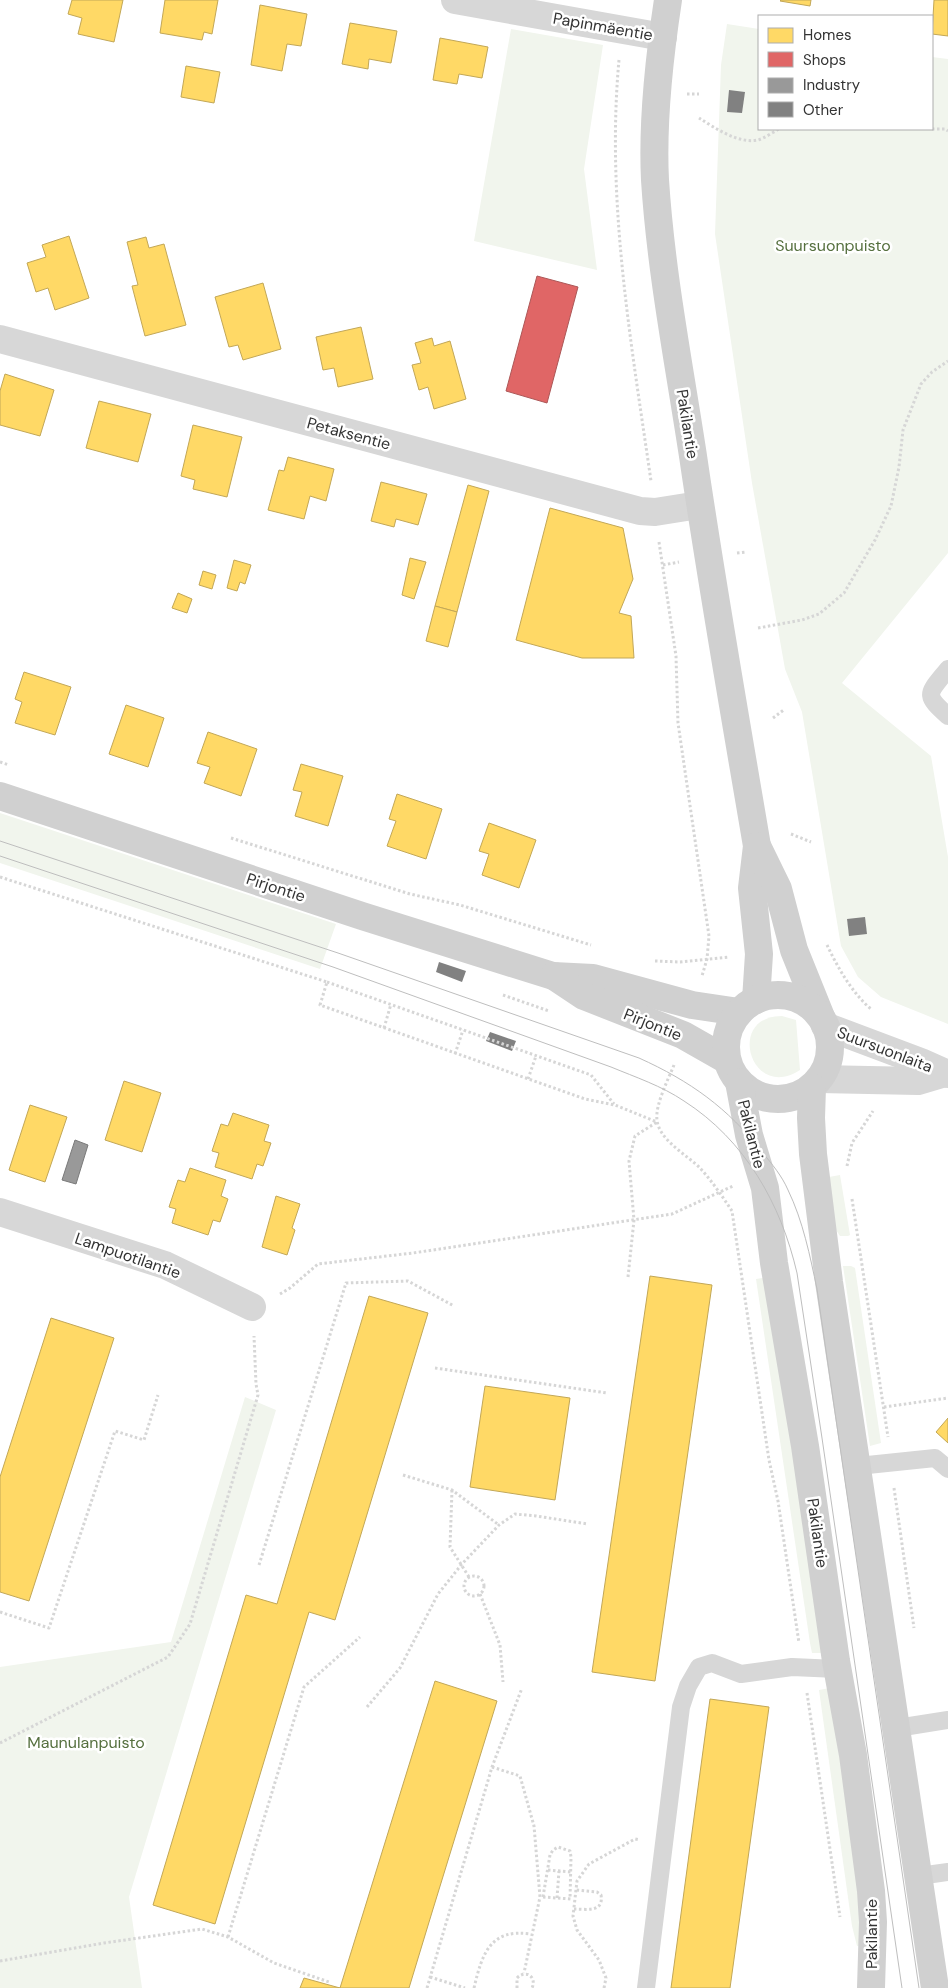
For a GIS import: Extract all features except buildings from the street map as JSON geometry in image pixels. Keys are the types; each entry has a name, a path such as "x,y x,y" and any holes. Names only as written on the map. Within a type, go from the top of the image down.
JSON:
{"main road":[{"name":"Pakilantie","path":"668,0 662,37 655,128 655,179 666,286 699,505 757,846 778,889 794,950 824,1024"},
{"name":"Pirjontie","path":"0,796 362,916 552,976 584,996 683,1035 733,1071"},
{"name":"Pakilantie","path":"748,1006 759,954 752,888 757,846"},
{"name":"Pirjontie","path":"552,976 592,978 692,1005 748,1006"},
{"path":"781,995 796,998 813,1009 824,1024 830,1040 829,1056 824,1071 816,1083 795,1097 774,1099 755,1094 733,1071 726,1050 727,1034 731,1025 748,1006 766,997 781,995"},
{"name":"Pakilantie","path":"733,1071 764,1188 774,1263 805,1446 837,1669 853,1755 871,1891 873,1922 871,1988"},
{"path":"816,1083 811,1118 814,1168 829,1282 935,1988"}],"street":[{"name":"Papinmäentie","path":"455,0 662,37"},
{"name":"Petaksentie","path":"0,339 640,511 655,512 699,505"},
{"name":"Suursuonlaita","path":"824,1024 921,1062 946,1074"},
{"name":"Suursuonlaita","path":"816,1083 918,1081 946,1074"},
{"name":"Lampuotilantie","path":"0,1212 165,1265 252,1307"}],"lane":[{"path":"948,670 934,687 931,696 933,702 948,716"},
{"path":"858,1466 935,1458 948,1469"},
{"path":"646,1988 681,1707 688,1686 699,1667 712,1663 741,1674 792,1667 837,1669"},
{"path":"897,1728 948,1720"},
{"path":"919,1876 948,1872"}],"path":[{"path":"624,30 616,90 615,162 623,289 676,656 678,723 709,936 707,959 680,962 648,960"},
{"path":"699,118 721,132 740,138 758,140 777,130"},
{"path":"933,129 945,129 948,131"},
{"path":"758,628 802,620 819,614 844,593 875,540 891,506 899,467 903,430 917,392 921,384 932,372 948,361"},
{"path":"773,718 785,709"},
{"path":"0,762 18,768"},
{"path":"791,834 811,842"},
{"path":"227,836 410,894 460,905 597,947"},
{"path":"0,876 328,982 591,1075 614,1105"},
{"path":"826,943 854,990 874,1012"},
{"path":"328,982 320,1005 455,1054 585,1099 614,1105 657,1122"},
{"path":"384,1028 391,1004"},
{"path":"455,1054 463,1030"},
{"path":"528,1079 536,1056"},
{"path":"674,1064 658,1106 657,1122 663,1134 700,1168 732,1211 769,1460 778,1501 840,1921"},
{"path":"848,1172 850,1150 856,1135 869,1118 877,1103"},
{"path":"628,1277 634,1220 629,1161 635,1136 657,1122"},
{"path":"850,1190 884,1407 916,1637"},
{"path":"0,1743 168,1657 190,1624 258,1394 252,1307 286,1291 318,1264 412,1254 672,1214 720,1193"},
{"path":"259,1565 346,1283 408,1281 454,1306"},
{"path":"435,1368 607,1394"},
{"path":"0,1612 49,1628 114,1431 144,1440 158,1395"},
{"path":"884,1407 948,1398"},
{"path":"402,1474 452,1490 499,1525"},
{"path":"452,1490 450,1547 469,1577"},
{"path":"367,1707 400,1668 438,1594 462,1564 499,1525 515,1514 588,1524"},
{"path":"469,1577 477,1577 484,1582 484,1587 480,1594 472,1596 465,1592 464,1583 469,1577"},
{"path":"480,1594 500,1645 502,1682"},
{"path":"228,1937 304,1687 360,1637"},
{"path":"427,1988 492,1767 522,1688"},
{"path":"492,1767 520,1776 534,1826 541,1897"},
{"path":"604,1988 606,1978 599,1960 577,1930 573,1916 577,1881 589,1864 635,1839 664,1844"},
{"path":"517,1988 517,1978 524,1973 531,1934 548,1870 550,1855 558,1847 570,1852 570,1899"},
{"path":"548,1870 571,1872"},
{"path":"556,1898 559,1871"},
{"path":"574,1908 596,1909 602,1901 601,1895 597,1892 576,1890"},
{"path":"541,1897 575,1900"},
{"path":"0,1961 104,1943 202,1929 228,1937 274,1963 329,1982"},
{"path":"474,1988 479,1967 489,1946 496,1940 513,1933 531,1934"},
{"path":"524,1973 529,1974 533,1978 532,1988"},
{"path":"430,1977 465,1988"}],"green space":[{"name":"Suursuonpuisto","path":"727,24 758,29 758,130 933,130 933,57 948,59 948,553 842,683 931,756 948,857 948,1024 881,997 858,977 841,946 802,712 785,669 752,483 715,234 721,65"},
{"path":"511,29 603,45 584,169 597,270 474,241"},
{"path":"0,813 336,924 320,969 0,863"},
{"path":"782,1016 796,1020 800,1070 783,1077 768,1075 758,1067 751,1055 750,1042 754,1029 764,1020"},
{"path":"840,1175 850,1235 848,1236 840,1236 836,1230 829,1177"},
{"path":"843,1266 855,1268 881,1443 870,1446"},
{"path":"768,1277 825,1653 812,1653 810,1643 756,1279"},
{"name":"Maunulanpuisto","path":"245,1397 276,1410 129,1897 142,1988 0,1988 0,1667 171,1642"},
{"path":"830,1688 844,1776 864,1945 857,1946 852,1926 819,1690"}],"tram line":[{"path":"0,841 338,953 639,1058 675,1076 707,1097 749,1136 786,1185 806,1239 817,1289 919,1988"},
{"path":"0,856 333,967 611,1067 658,1086 684,1101 706,1117 742,1154 757,1176 781,1222 797,1273 902,1988"}]}
